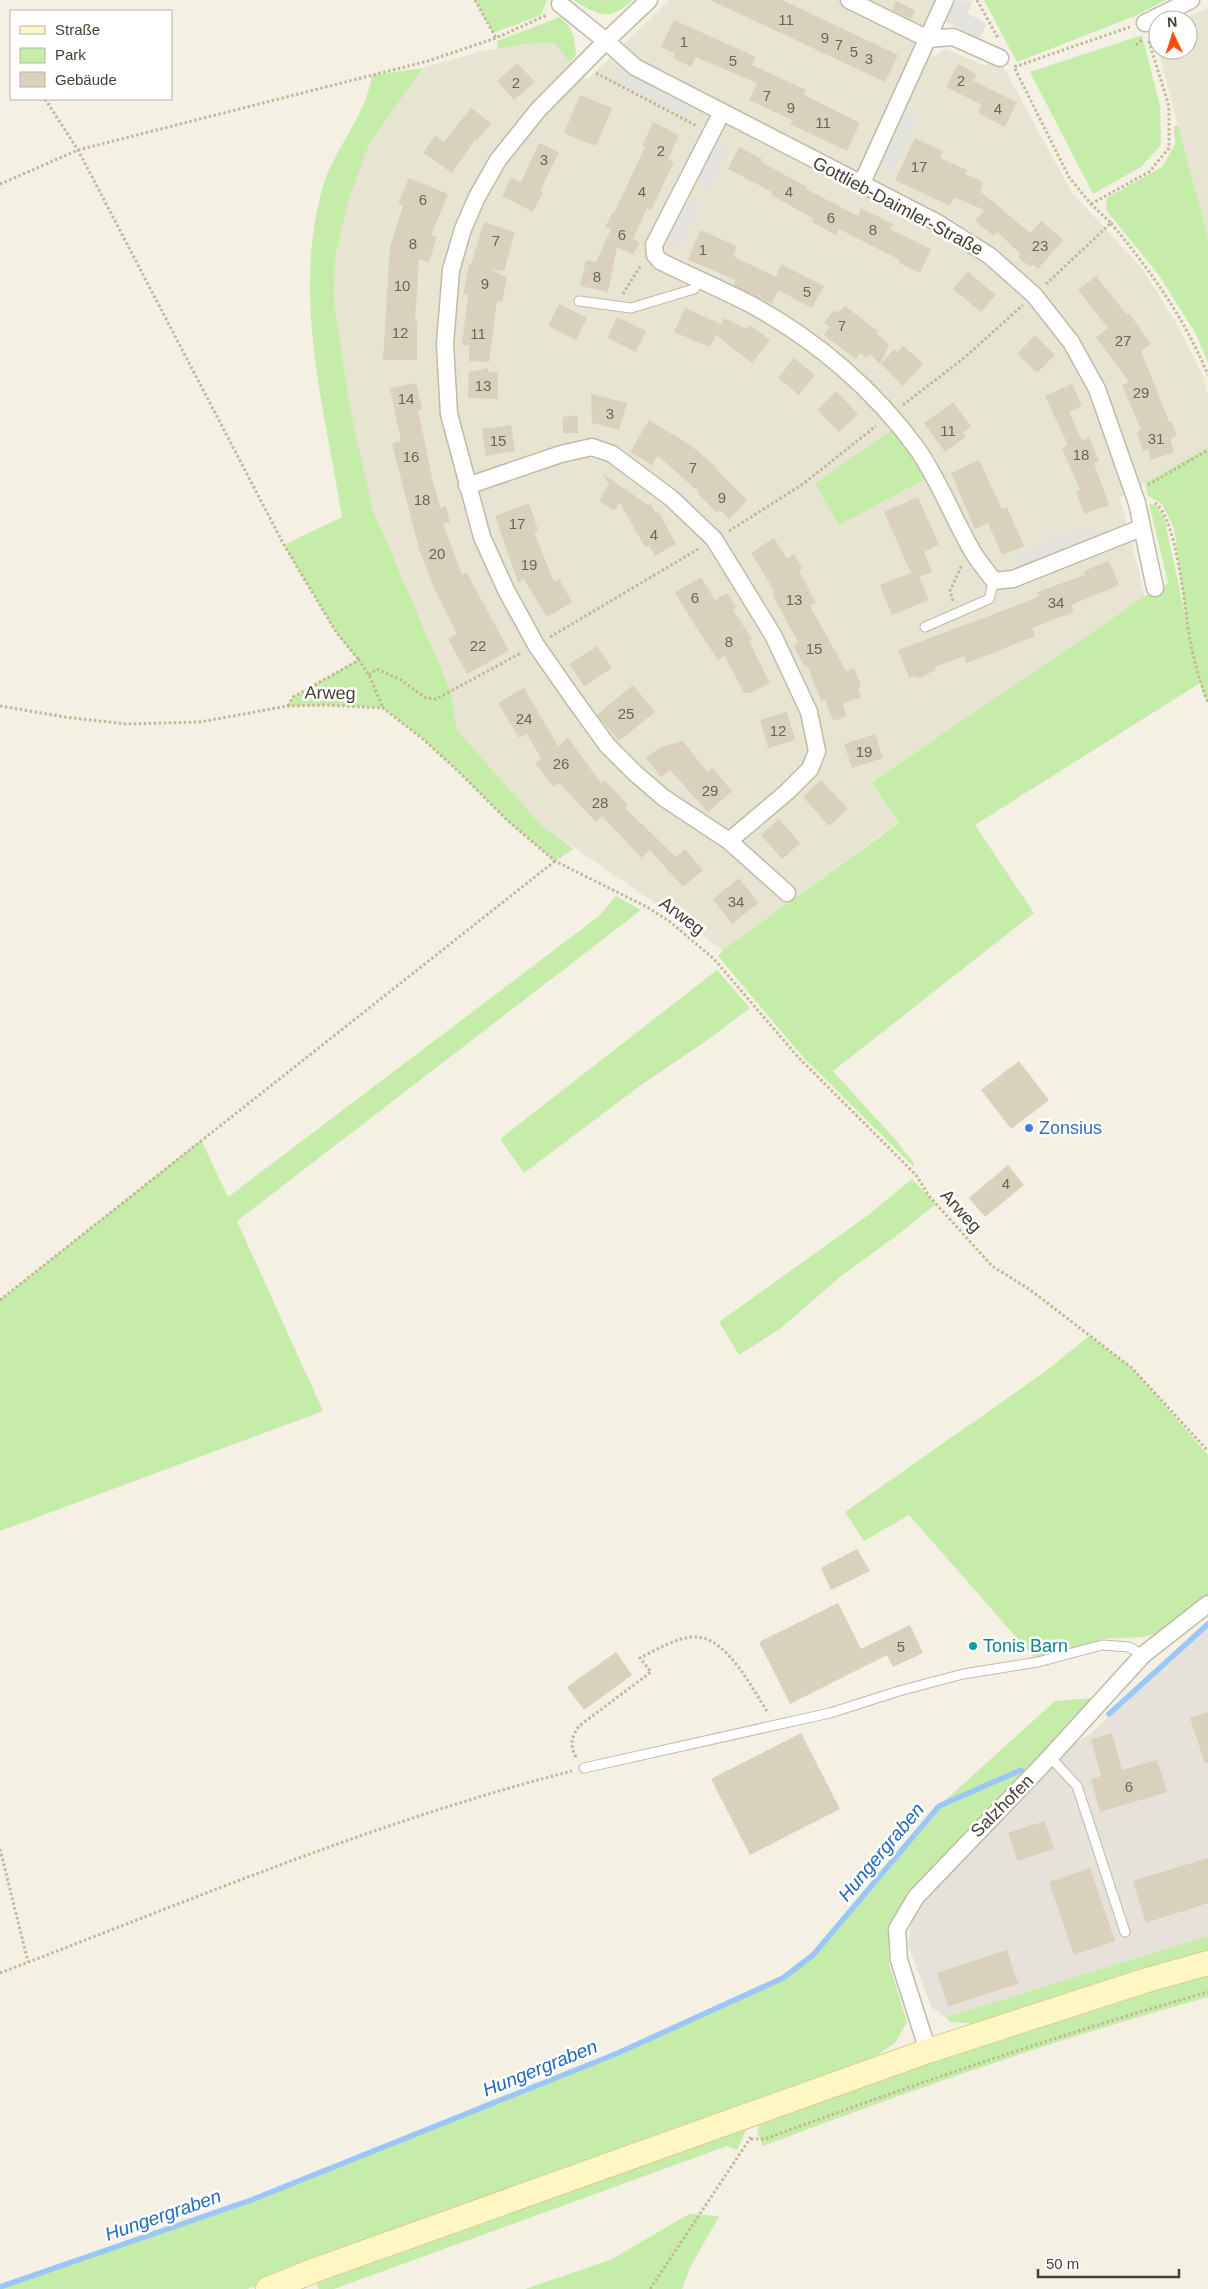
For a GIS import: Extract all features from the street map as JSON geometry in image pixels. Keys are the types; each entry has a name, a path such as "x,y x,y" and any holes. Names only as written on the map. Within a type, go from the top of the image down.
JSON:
{"street":[{"path":"649,0 606,40 538,110 498,160 463,229 451,270 445,344 449,414 482,537 506,590 536,645 607,745 619,757 664,798 729,841 787,893"},
{"path":"849,0 928,40 953,37 1006,59"},
{"path":"861,185 945,0"},
{"path":"1145,23 1191,0"},
{"name":"Gottlieb-Daimler-Straße","path":"560,4 606,40 635,67 936,222 990,256 1034,295 1071,342 1097,389 1135,498 1155,588"},
{"path":"722,112 654,245 655,255 660,261 750,304 801,335 846,370 890,415 917,450 940,484 970,548 994,581 1013,579 1141,528"},
{"path":"467,486 561,454 592,447 612,454 671,498 714,539 773,635 809,712 817,751 810,769 787,792 729,841"},
{"name":"Salzhofen","path":"928,2051 899,1960 897,1929 916,1896 936,1883 1144,1655 1208,1604"},
{"path":"268,2289 318,2269 928,2051 1147,1980 1208,1963"}],"lane":[{"path":"579,301 631,308 694,289 698,280"},
{"path":"925,627 989,599 994,581"},
{"path":"584,1768 830,1713 899,1691 963,1674 1038,1662 1102,1644 1129,1647 1144,1655"},
{"path":"1050,1757 1077,1786 1125,1932"}],"path":[{"path":"475,0 496,38"},
{"path":"978,0 999,39"},
{"path":"0,184 78,150 428,61 496,38 545,17 560,4"},
{"path":"1014,67 1145,23 1169,106 1169,148 1148,172 1091,204"},
{"path":"1006,59 1014,67 1069,177 1091,204 1111,223 1166,294 1197,348 1208,375"},
{"path":"584,64 592,71 637,96 711,133"},
{"path":"46,100 78,150 284,545 336,632 369,675 383,708"},
{"path":"369,675 377,669 401,680 426,698 436,699 536,645 714,539 803,484 964,358 1111,223"},
{"path":"615,306 645,260 655,255"},
{"path":"1135,498 1208,450"},
{"path":"1135,498 1150,500 1161,507 1169,525 1190,642 1200,683 1208,703"},
{"path":"957,613 950,592 970,548"},
{"path":"287,706 293,697 359,660"},
{"name":"Arweg","path":"0,706 65,717 126,724 200,722 287,706 326,705 383,708 430,745 508,821 555,861 645,906 669,921 713,958 798,1057 916,1175 929,1196 992,1266 1029,1289 1132,1368 1208,1451"},
{"path":"0,1300 555,861"},
{"path":"0,1973 348,1839 500,1789 584,1768 572,1751 572,1737 579,1726 651,1672 640,1658 683,1638 698,1636 714,1642 731,1658 776,1725"},
{"path":"0,1849 28,1962"},
{"path":"650,2289 751,2138 765,2139 962,2068 1095,2025 1208,1992"}],"shaded area":[{"path":"669,0 937,0 917,46 934,56 946,49 986,66 989,60 1004,68 1072,193 1142,268 1178,326 1204,378 1208,394 1208,447 1120,498 1145,596 872,782 899,822 723,950 540,824 457,730 451,692 373,510 351,412 334,304 335,258 349,199 370,142 423,68 478,52 524,44 554,43 587,80"},
{"path":"954,0 973,1 967,13 987,24 979,39 944,21"},
{"path":"1208,8 1208,238 1161,60 1198,60 1198,13"},
{"path":"624,67 696,105 689,120 616,81"},
{"path":"905,112 918,118 893,172 881,166"},
{"path":"716,141 729,147 709,190 696,184"},
{"path":"688,200 701,206 681,249 668,243"},
{"path":"1095,523 1101,537 1021,568 1015,554"},
{"path":"1208,1627 1208,1936 946,2017 931,2007 908,1944 916,1897 1050,1757 1090,1734"}],"green space":[{"path":"475,0 547,0 541,15 493,33"},
{"path":"573,0 633,0 617,12 603,14 590,10"},
{"path":"984,0 1166,0 1135,16 1017,62"},
{"path":"560,17 568,25 574,38 576,55 570,62 554,43 524,44 498,49 497,41"},
{"path":"1142,35 1160,106 1161,145 1141,167 1093,194 1030,72"},
{"path":"423,68 370,142 349,199 335,258 334,304 351,412 373,510 451,692 457,730 540,824 574,849 555,861 508,821 423,739 383,708 326,705 287,706 293,697 358,660 336,632 284,545 342,517 321,396 311,315 310,274 313,234 321,193 332,163 363,105 372,75"},
{"path":"1178,125 1208,238 1208,363 1195,332 1158,274 1106,210 1107,198 1162,167 1175,144 1174,126"},
{"path":"893,429 927,478 839,525 815,484"},
{"path":"1208,447 1208,703 1200,683 975,825 1034,913 833,1071 894,1138 914,1163 913,1166 802,1056 718,956 723,950 899,823 872,782 1145,596 1168,583 1149,503 1157,506 1164,517 1187,624 1174,528 1162,504 1148,496 1145,483"},
{"path":"616,896 641,910 237,1221 323,1411 0,1531 0,1300 201,1140 228,1197 599,916"},
{"path":"717,970 750,1008 706,1041 641,1085 524,1173 500,1139"},
{"path":"912,1179 936,1204 840,1277 781,1328 739,1355 719,1322 867,1216"},
{"path":"1089,1336 1132,1368 1208,1455 1208,1595 1167,1631 1143,1637 1102,1639 1038,1662 909,1515 864,1541 845,1512 1046,1371"},
{"path":"1092,1698 1050,1757 932,1877 888,1928 889,1964 907,2022 895,2043 873,2058 247,2289 0,2289 254,2199 618,2053 783,1978 813,1955 939,1806 1055,1701"},
{"path":"1208,1936 1208,1952 978,2024 950,2022 946,2017"},
{"path":"1208,1970 1208,1997 1095,2030 984,2066 763,2146 757,2132 761,2120 937,2056"},
{"path":"740,2128 746,2131 737,2150 727,2146 334,2289 319,2289 315,2281"},
{"path":"689,2214 719,2216 690,2268 682,2289 525,2289 610,2260"}],"building":[{"path":"710,0 782,0 898,55 885,82"},
{"path":"896,1 915,10 911,19 892,10"},
{"path":"674,20 756,57 752,65 806,90 804,95 860,123 847,151 790,124 792,120 749,100 757,83 696,57 691,67 673,58 675,54 661,47"},
{"path":"517,63 535,82 514,100 497,81"},
{"path":"958,64 977,74 973,81 1017,102 1005,127 978,113 982,105 946,87"},
{"path":"580,95 612,108 596,146 564,133"},
{"path":"471,108 491,123 477,141 475,140 452,173 423,153 435,136 444,142"},
{"path":"653,122 679,135 668,159 674,162 651,210 647,208 633,239 640,242 633,255 617,247 608,292 580,286 586,260 596,262 611,229 605,227 612,213 614,213 645,147 642,146"},
{"path":"915,138 943,151 940,158 967,170 965,174 983,182 980,191 1030,233 1041,221 1063,240 1038,269 1032,264 1030,267 1018,257 1021,254 997,232 994,236 975,221 984,210 954,197 950,206 895,180"},
{"path":"539,143 559,152 540,191 543,192 533,212 502,196 511,177 521,182"},
{"path":"739,147 762,159 761,162 807,187 806,189 858,216 861,208 893,224 890,229 931,249 920,273 899,263 900,260 839,229 836,235 812,222 814,219 771,195 772,192 728,169"},
{"path":"409,178 448,194 431,235 437,237 429,262 419,259 415,322 417,322 417,360 383,360 390,247 403,206 398,204"},
{"path":"484,222 515,232 504,271 492,269 507,278 502,302 497,301 489,362 469,361 469,345 462,345 468,295 463,294 469,265 471,265"},
{"path":"700,230 737,246 733,256 776,277 781,264 824,286 812,308 778,290 772,304 733,285 736,280 688,260"},
{"path":"968,272 996,295 981,312 953,289"},
{"path":"1096,276 1127,315 1129,313 1151,344 1141,351 1169,422 1172,421 1177,436 1170,439 1174,452 1151,460 1148,449 1143,451 1137,432 1141,430 1122,385 1129,382 1096,337 1108,328 1078,290"},
{"path":"559,304 587,318 576,340 548,326"},
{"path":"845,306 878,331 876,333 889,345 880,364 870,354 867,358 860,353 856,359 824,335 830,327 824,323 834,310 838,313"},
{"path":"685,308 721,324 710,347 674,332"},
{"path":"617,317 646,331 636,352 607,338"},
{"path":"724,318 747,329 750,325 770,340 752,363 716,335"},
{"path":"1035,335 1055,355 1037,373 1017,354"},
{"path":"904,346 923,364 903,386 881,364 894,349 897,352"},
{"path":"794,358 815,375 799,395 778,378"},
{"path":"488,368 488,372 498,373 498,399 468,398 469,372"},
{"path":"416,383 422,409 418,410 433,482 440,508 446,506 450,522 443,524 462,575 467,573 509,651 467,674 448,639 457,634 433,586 419,549 392,443 401,441 390,388"},
{"path":"1072,384 1082,406 1069,412 1082,441 1089,437 1099,461 1094,463 1109,505 1084,514 1076,491 1080,490 1062,448 1068,445 1045,396"},
{"path":"836,391 858,414 839,432 817,410"},
{"path":"591,394 627,403 619,430 592,423"},
{"path":"953,402 971,426 963,433 965,437 945,452 924,423"},
{"path":"578,415 578,433 563,433 563,417"},
{"path":"649,420 690,445 715,466 747,500 729,519 720,510 717,513 698,494 699,492 658,456 652,465 630,452"},
{"path":"511,425 515,451 486,456 482,429"},
{"path":"979,460 1002,509 1007,507 1024,546 1002,555 988,523 975,529 951,473"},
{"path":"603,474 648,505 650,503 655,512 658,511 676,544 655,556 649,545 645,547 620,503 614,511 599,501 609,484"},
{"path":"918,497 939,545 924,552 932,572 919,577 929,600 892,615 880,585 911,573 884,512"},
{"path":"529,503 538,530 534,532 554,582 559,579 572,602 547,617 524,579 518,582 495,516"},
{"path":"774,538 787,559 794,554 802,568 799,570 816,603 810,606 846,671 854,668 861,686 858,688 861,697 843,704 847,716 833,721 825,699 821,701 807,665 805,667 793,645 798,642 772,594 775,592 751,553"},
{"path":"1109,561 1119,585 1071,605 1074,612 1032,628 1035,636 967,663 964,656 935,667 936,670 916,679 915,676 909,678 898,650 1026,602 1039,596 1037,592 1085,575 1084,571"},
{"path":"701,577 715,600 727,593 736,608 733,610 752,639 749,641 770,683 750,693 744,693 725,656 718,660 692,621 675,592"},
{"path":"597,646 612,668 584,686 569,664"},
{"path":"633,685 655,712 619,741 597,715"},
{"path":"524,688 558,746 568,738 601,783 604,780 628,805 625,808 676,857 685,849 703,870 683,887 650,850 642,858 602,816 596,822 559,783 554,787 535,763 541,758 527,734 519,738 498,703"},
{"path":"787,712 795,740 768,748 760,720"},
{"path":"875,734 883,758 852,768 844,744"},
{"path":"683,741 707,772 712,768 732,791 708,812 670,770 661,777 646,758 660,747"},
{"path":"821,780 848,809 829,826 803,797"},
{"path":"779,819 800,843 782,859 761,835"},
{"path":"739,878 758,903 732,924 713,899"},
{"path":"1019,1061 1049,1100 1011,1129 981,1090"},
{"path":"1008,1165 1024,1185 985,1217 969,1198"},
{"path":"857,1549 870,1571 831,1590 821,1568"},
{"path":"838,1603 861,1649 910,1625 923,1653 893,1667 887,1655 790,1704 759,1642"},
{"path":"616,1652 632,1675 584,1710 567,1687"},
{"path":"1208,1712 1208,1762 1205,1763 1190,1718"},
{"path":"801,1733 840,1809 750,1855 711,1779"},
{"path":"1112,1733 1122,1770 1157,1760 1167,1792 1100,1812 1091,1779 1101,1776 1091,1739"},
{"path":"1045,1821 1054,1849 1018,1861 1008,1833"},
{"path":"1208,1858 1208,1903 1146,1923 1133,1881"},
{"path":"1090,1868 1115,1941 1074,1955 1049,1882"},
{"path":"1007,1950 1018,1984 948,2006 937,1973"}],"waterway":[{"name":"Hungergraben","path":"1109,1714 1208,1624"},
{"name":"Hungergraben","path":"0,2287 254,2199 618,2053 783,1978 813,1955 939,1806 1021,1770"}],"place":[{"name":"Zonsius","path":"1029,1128"},
{"name":"Tonis Barn","path":"973,1646"}]}
